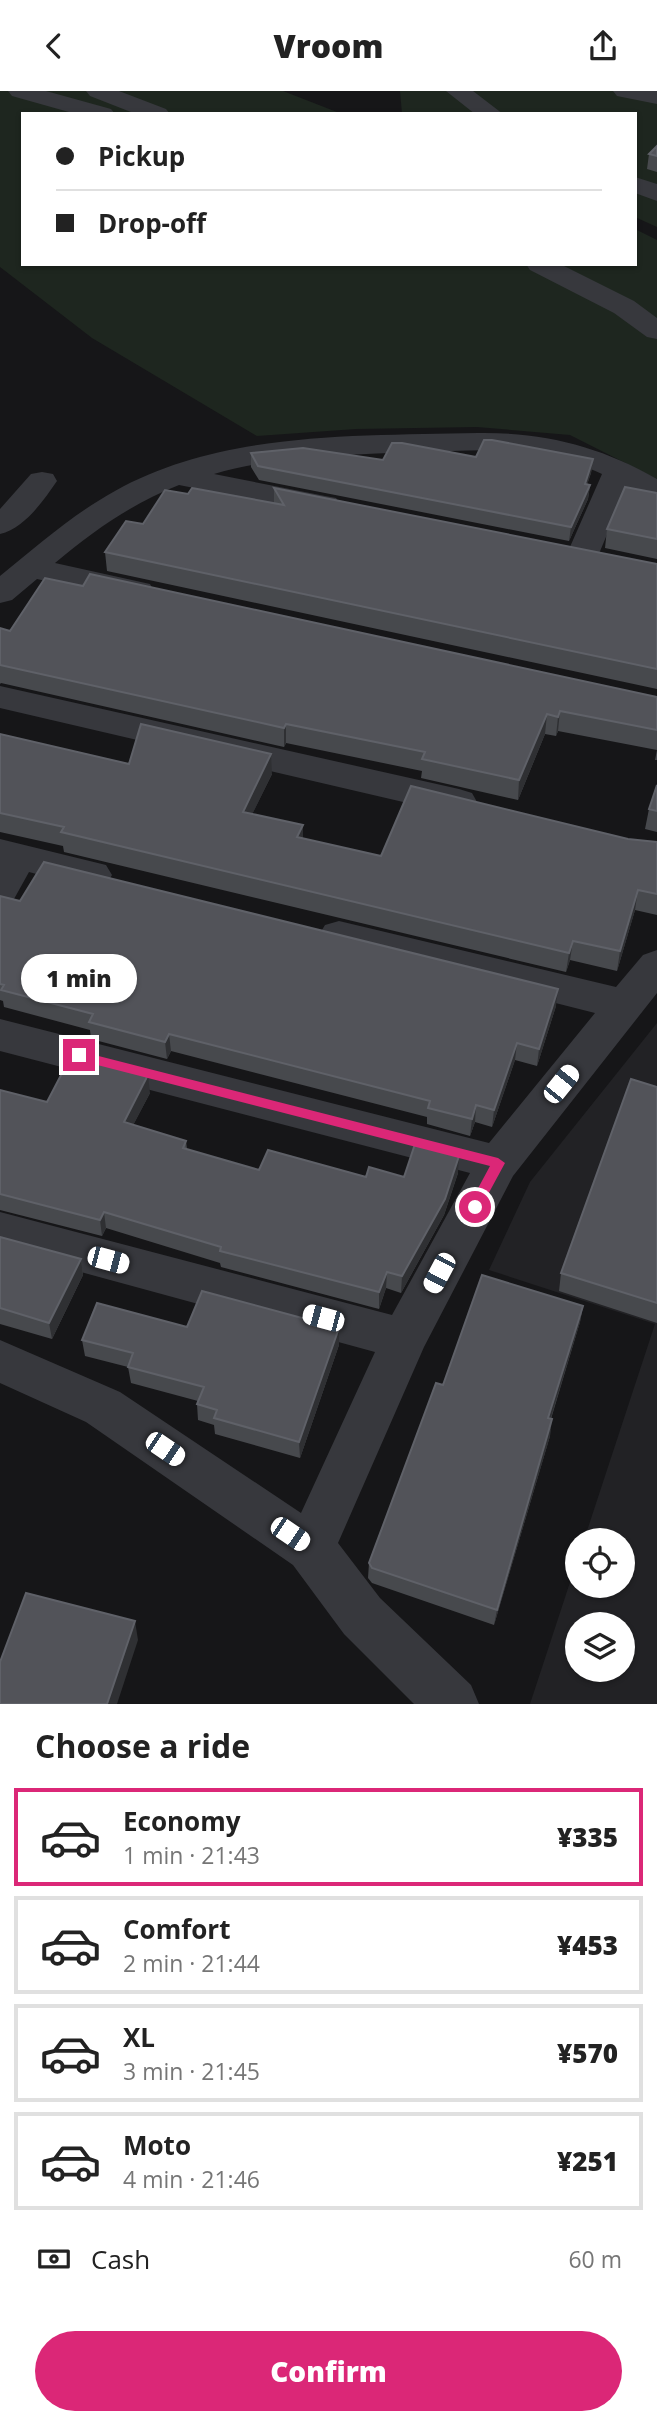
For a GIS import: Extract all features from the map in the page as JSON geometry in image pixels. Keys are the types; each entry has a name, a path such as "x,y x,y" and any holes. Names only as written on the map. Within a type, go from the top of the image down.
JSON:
{"street":[{"path":"20,91 96,112"},
{"path":"98,91 153,112"},
{"path":"458,91 488,112"},
{"path":"625,91 657,97"},
{"path":"637,185 657,193"},
{"path":"543,266 624,307 657,331"},
{"path":"0,593 107,509 144,488 176,475 234,460 322,447 465,442 554,447 619,470 657,492"},
{"path":"581,556 619,470"},
{"path":"176,475 352,510"},
{"path":"0,525 18,510 42,481"},
{"path":"31,568 167,597"},
{"path":"0,697 496,810"},
{"path":"0,890 9,854 127,883"},
{"path":"302,926 625,1005"},
{"path":"311,1548 404,1339 498,1163 657,965"},
{"path":"0,1035 498,1163"},
{"path":"0,1231 404,1339"},
{"path":"0,1361 103,1407 311,1548 362,1616 452,1704"}],"shaded area":[{"path":"0,91 283,91 337,112 21,112 21,266 637,266 637,230 657,240 657,479 570,435 477,427 356,429 257,436 92,338 0,267"},
{"path":"400,91 657,91 657,227 637,218 637,112 402,112"},
{"path":"657,1023 657,1704 530,1704 565,1598 635,1598 635,1528 588,1528 655,1324 489,1270 530,1182"}],"building":[{"path":"657,146 657,156 649,154"},
{"path":"484,440 593,459 585,484 590,485 571,527 258,466 251,453 303,448 383,460 392,443 402,443 476,457"},
{"path":"625,487 657,493 657,539 607,529"},
{"path":"192,488 284,505 274,488 657,564 657,669 105,552 126,521 143,524 165,490 188,494"},
{"path":"90,574 657,697 657,730 560,711 558,717 547,714 519,780 422,759 425,752 286,724 284,728 0,665 0,628 10,631 45,578 83,586"},
{"path":"141,724 271,754 243,812 303,825 297,837 381,856 411,786 628,839 657,842 657,894 638,890 620,951 573,941 569,953 61,832 64,827 0,813 0,734 129,764"},
{"path":"657,785 657,811 649,809"},
{"path":"44,862 558,989 539,1049 517,1043 494,1110 476,1105 472,1119 428,1108 430,1101 169,1034 165,1042 89,1022 93,1014 1,990 4,985 0,984 0,896 20,901"},
{"path":"71,1056 148,1075 124,1122 186,1141 183,1148 259,1170 268,1150 366,1177 369,1167 404,1177 415,1144 459,1156 445,1199 402,1276 387,1272 379,1292 220,1251 221,1247 104,1212 100,1220 0,1194 0,1090 47,1102"},
{"path":"631,1079 657,1087 657,1303 561,1273"},
{"path":"0,1237 81,1259 49,1323 0,1308"},
{"path":"482,1275 583,1306 548,1418 552,1419 497,1610 372,1568 369,1563 436,1383 443,1385"},
{"path":"202,1291 339,1328 299,1442 214,1418 217,1410 197,1404 204,1387 128,1367 133,1353 82,1340 97,1303 187,1327"},
{"path":"26,1593 135,1621 107,1704 0,1704 0,1662"}],"route":[{"path":"79,1055 498,1163 475,1207"}]}
